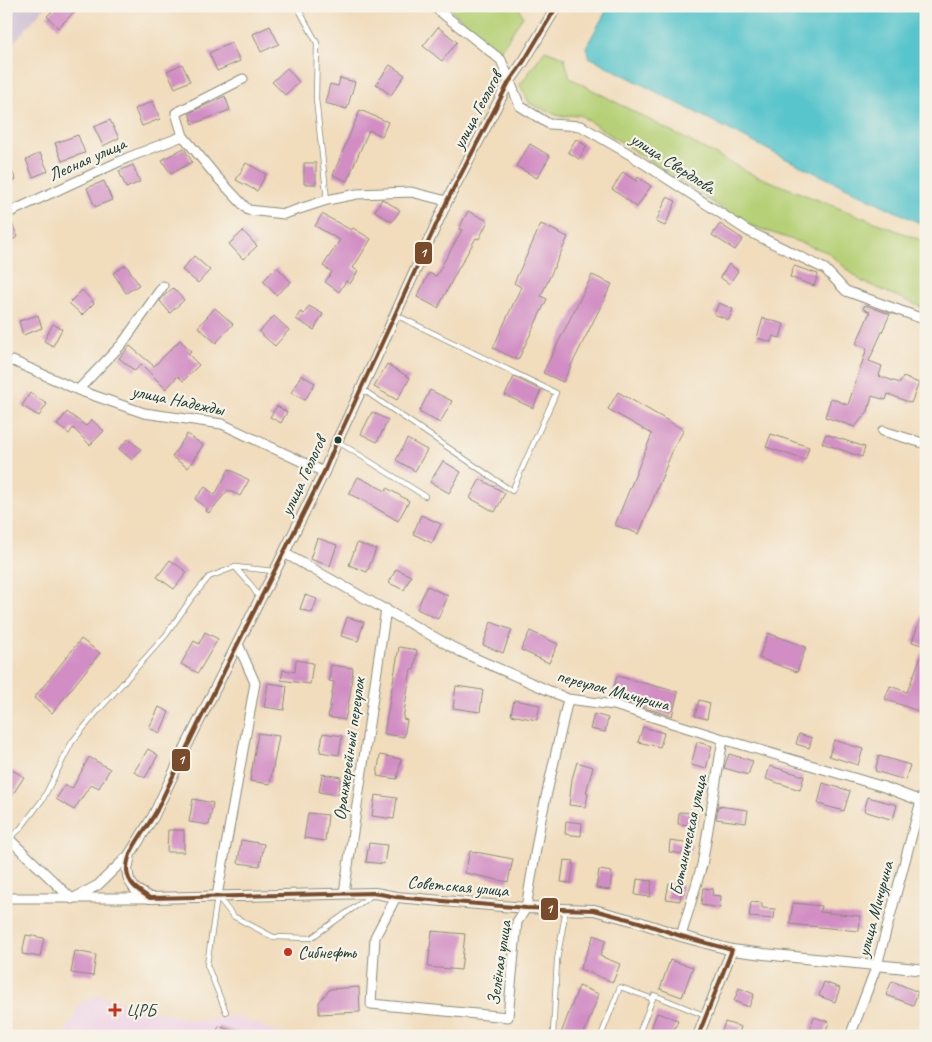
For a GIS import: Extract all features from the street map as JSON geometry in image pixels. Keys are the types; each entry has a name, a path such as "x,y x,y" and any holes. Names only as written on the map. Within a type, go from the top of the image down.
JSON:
{"street":[{"name":"улица Свердлова","path":"433,6 501,60 520,106 550,124 581,126 630,154 748,231 825,268 846,291 926,320"},
{"name":"улица Геологов","path":"150,898 135,889 129,880 127,870 130,854 153,817 187,745 324,472 447,201 509,82 557,6"},
{"path":"243,79 176,113 183,136 216,176 248,210 284,214 327,200 357,194 411,192 447,201"},
{"name":"Лесная улица","path":"6,214 127,158 183,136"},
{"path":"78,390 122,344 163,286"},
{"name":"улица Надежды","path":"6,363 13,361 78,390 144,413 222,424 324,472"},
{"path":"883,431 926,444"},
{"name":"переулок Мичурина","path":"284,553 460,652 568,698 614,705 884,788 923,802"},
{"name":"Оранжерейный переулок","path":"344,893 386,609"},
{"path":"217,896 255,683 238,644"},
{"name":"Зелёная улица","path":"396,897 375,937 371,1004 508,1017 517,922 526,908 541,819 568,698"},
{"name":"Ботаническая улица","path":"681,936 702,864 724,739"},
{"name":"улица Мичурина","path":"850,1036 877,965 926,789"},
{"path":"8,837 72,899 98,885 130,854"},
{"name":"Советская улица","path":"6,898 150,898 374,893 396,897 526,908 594,910 732,950 926,970"},
{"path":"698,1036 732,950"}],"lane":[{"path":"297,6 317,43 316,98 327,200"},
{"path":"362,389 512,491 556,393 395,315"},
{"path":"337,441 425,496"},
{"path":"235,567 251,585 260,599"},
{"path":"8,837 20,829 43,799 72,742 166,635 209,576 235,567 275,571"},
{"path":"217,896 234,916 273,937 312,938 374,893"},
{"path":"217,896 206,965 226,1012"},
{"path":"554,1036 558,960 566,909"},
{"path":"601,1036 620,987 653,1000"},
{"path":"638,1036 654,996 706,1016"}],"shaded area":[{"path":"6,6 46,6 6,51"},
{"name":"ЦРБ","path":"98,995 195,1021 234,1016 288,1036 65,1036 79,1004"}],"green space":[{"path":"441,6 518,6 523,16 499,53 456,14"},
{"path":"545,50 564,57 570,78 754,175 926,242 926,309 861,281 827,252 744,223 580,115 559,116 530,104 520,85"}],"water":[{"path":"609,6 926,6 926,226 776,154 589,57 586,47"}],"building":[{"path":"58,6 80,6 58,28 47,16"},
{"path":"270,26 279,44 261,52 253,34"},
{"path":"438,27 457,42 442,61 423,46"},
{"path":"231,43 240,61 217,71 209,53"},
{"path":"182,64 190,81 175,88 167,71"},
{"path":"390,65 405,75 391,95 376,84"},
{"path":"287,68 299,82 285,95 272,82"},
{"path":"340,78 355,82 347,109 325,103 330,84 338,86"},
{"path":"225,96 230,110 193,124 189,113"},
{"path":"153,101 160,119 142,126 135,109"},
{"path":"360,110 388,122 382,136 369,130 347,181 333,175"},
{"path":"110,120 119,138 103,146 94,127"},
{"path":"78,135 85,153 62,161 55,143"},
{"path":"576,139 587,146 579,159 568,152"},
{"path":"530,144 550,156 537,178 516,166"},
{"path":"184,148 192,162 171,174 162,160"},
{"path":"40,153 48,171 33,177 26,160"},
{"path":"6,158 16,180 6,185"},
{"path":"246,163 266,174 257,191 236,180"},
{"path":"304,163 316,163 316,184 304,184"},
{"path":"133,165 140,182 126,188 119,171"},
{"path":"623,172 636,181 638,177 651,186 637,207 612,189"},
{"path":"104,181 112,200 95,207 87,188"},
{"path":"667,197 676,201 665,226 656,222"},
{"path":"382,199 400,210 392,222 375,211"},
{"path":"468,211 488,221 479,239 476,238 457,271 438,308 417,297 429,273 436,276 462,230 459,229"},
{"path":"322,214 351,230 353,228 371,239 353,268 358,271 350,284 346,281 339,292 325,282 332,272 323,266 340,240 315,226"},
{"path":"10,219 18,237 6,243 6,220"},
{"path":"541,224 568,237 541,296 547,299 518,360 493,348 521,287 514,283"},
{"path":"720,224 743,239 735,250 712,235"},
{"path":"243,231 257,246 243,259 229,244"},
{"path":"194,256 210,270 198,283 182,270"},
{"path":"729,264 738,271 729,284 720,277"},
{"path":"126,265 139,285 126,293 113,273"},
{"path":"794,266 818,274 814,286 790,277"},
{"path":"277,267 291,282 276,295 263,281"},
{"path":"592,275 612,284 563,382 543,373"},
{"path":"173,288 184,300 170,313 160,301"},
{"path":"82,290 94,303 82,315 69,303"},
{"path":"719,303 733,309 729,320 714,314"},
{"path":"865,305 890,314 869,361 882,366 879,376 900,383 903,377 919,383 911,403 888,394 886,400 872,396 868,411 855,427 825,417 831,398 848,405 867,348 856,344 870,312 863,309"},
{"path":"309,306 323,314 314,330 296,319 300,312 304,314"},
{"path":"215,308 233,324 216,343 198,327"},
{"path":"38,315 42,328 23,335 19,321"},
{"path":"274,316 289,330 275,346 259,332"},
{"path":"763,318 784,324 780,338 773,336 771,342 757,338"},
{"path":"53,324 62,329 53,346 44,341"},
{"path":"180,340 191,351 188,354 199,365 183,381 178,376 166,389 141,364 135,371 119,358 130,346 154,366"},
{"path":"387,364 410,378 397,400 374,387"},
{"path":"301,375 315,383 305,400 291,393"},
{"path":"514,377 541,390 533,408 505,395"},
{"path":"430,390 452,401 440,423 419,412"},
{"path":"618,392 684,430 674,447 639,534 615,525 652,434 608,409"},
{"path":"30,393 47,404 39,416 22,406"},
{"path":"277,406 287,412 281,423 270,417"},
{"path":"67,412 86,426 92,420 104,431 90,445 73,428 69,434 57,425"},
{"path":"372,412 388,420 377,442 361,434"},
{"path":"187,434 203,445 188,468 172,457"},
{"path":"771,434 809,447 805,460 766,447"},
{"path":"826,434 865,447 862,457 822,443"},
{"path":"128,439 141,449 132,460 119,449"},
{"path":"407,439 427,450 415,471 396,460"},
{"path":"443,461 461,472 449,493 430,482"},
{"path":"229,469 249,480 240,496 228,490 209,513 195,499 205,487 215,495"},
{"path":"358,477 386,491 387,488 409,501 398,521 349,494"},
{"path":"480,479 505,493 495,512 470,498"},
{"path":"421,515 441,524 432,543 413,534"},
{"path":"317,538 337,545 330,566 310,559"},
{"path":"357,543 376,549 367,572 349,565"},
{"path":"170,560 187,572 174,589 157,577"},
{"path":"396,569 411,576 404,590 389,583"},
{"path":"427,586 448,596 438,619 417,609"},
{"path":"305,595 317,599 312,613 300,609"},
{"path":"925,607 926,714 885,699 890,686 907,692 925,646 912,642"},
{"path":"347,617 364,622 358,641 341,636"},
{"path":"491,622 512,630 503,653 483,645"},
{"path":"530,631 558,644 549,663 521,650"},
{"path":"205,632 218,639 198,673 181,664 194,641 199,644"},
{"path":"768,633 806,647 797,672 759,658"},
{"path":"81,639 100,653 52,713 34,698"},
{"path":"399,647 417,650 414,670 411,669 403,719 407,720 404,737 384,734"},
{"path":"296,660 313,663 310,684 281,680 283,670 295,672"},
{"path":"331,665 353,668 345,720 328,717 334,682 329,681"},
{"path":"617,676 678,692 672,716 611,698"},
{"path":"268,683 287,686 284,710 264,707"},
{"path":"456,686 483,690 480,712 453,708"},
{"path":"514,700 540,705 537,720 511,715"},
{"path":"699,700 710,703 707,719 695,716"},
{"path":"159,707 169,712 160,733 149,728"},
{"path":"594,714 608,718 605,732 590,729"},
{"path":"643,727 664,733 660,747 638,742"},
{"path":"258,733 279,736 270,784 250,781"},
{"path":"323,733 342,736 339,755 320,752"},
{"path":"799,734 812,738 809,748 796,744"},
{"path":"834,740 863,749 858,765 829,756"},
{"path":"697,742 712,746 706,769 691,765"},
{"path":"148,749 158,755 145,778 134,772"},
{"path":"729,754 753,761 748,775 724,768"},
{"path":"380,755 401,759 397,779 377,776"},
{"path":"879,756 910,765 905,780 875,771"},
{"path":"89,757 110,769 99,788 91,784 74,810 56,799 65,785 72,789"},
{"path":"577,762 593,767 586,793 588,793 586,807 569,805 572,779"},
{"path":"770,766 804,776 800,790 766,779"},
{"path":"12,770 24,777 6,805 6,778"},
{"path":"322,774 341,777 338,795 319,792"},
{"path":"823,783 850,791 844,811 818,804"},
{"path":"375,795 397,798 394,819 372,816"},
{"path":"868,797 897,805 893,820 864,811"},
{"path":"193,799 213,803 209,825 189,822"},
{"path":"718,806 748,810 746,823 716,819"},
{"path":"679,812 698,813 697,826 678,824"},
{"path":"308,813 328,815 325,841 304,838"},
{"path":"566,821 582,823 581,836 565,834"},
{"path":"168,830 184,830 184,852 167,852"},
{"path":"241,840 264,844 260,866 238,863"},
{"path":"670,841 692,844 690,855 669,852"},
{"path":"369,843 387,845 384,864 366,862"},
{"path":"470,851 513,859 508,882 465,873"},
{"path":"564,860 574,861 571,883 561,882"},
{"path":"599,870 612,872 610,890 596,888"},
{"path":"637,879 652,881 650,897 635,895"},
{"path":"669,883 682,885 680,901 666,899"},
{"path":"703,888 713,889 712,895 721,896 720,908 701,905"},
{"path":"751,902 762,903 762,908 775,909 774,919 749,917"},
{"path":"793,903 821,906 820,912 860,916 859,931 790,924"},
{"path":"432,931 465,934 461,970 428,967"},
{"path":"26,935 44,938 40,957 22,954"},
{"path":"594,935 606,940 600,956 620,964 613,982 580,969"},
{"path":"75,951 96,955 93,976 71,973"},
{"path":"670,960 693,967 682,997 660,989"},
{"path":"892,981 918,992 913,1005 886,995"},
{"path":"824,982 840,988 835,1002 819,996"},
{"path":"579,986 599,994 583,1036 560,1036"},
{"path":"359,987 360,1012 319,1014 319,1002 330,989"},
{"path":"739,988 754,994 749,1007 734,1001"},
{"path":"657,1013 678,1020 672,1036 648,1036"},
{"path":"814,1017 829,1022 824,1036 807,1036"},
{"path":"725,1022 741,1027 738,1036 720,1036"},
{"path":"219,1026 243,1035 243,1036 215,1036"}],"transit line":[{"name":"1","path":"557,6 509,82 447,201 324,472 218,683 157,810 130,855 127,870 132,884 150,898 375,893 396,897 526,908 594,910 639,922 732,950 698,1036"}],"place":[{"name":"Сибнефть","path":"288,952"},
{"name":"ЦРБ","path":"115,1010"}]}
